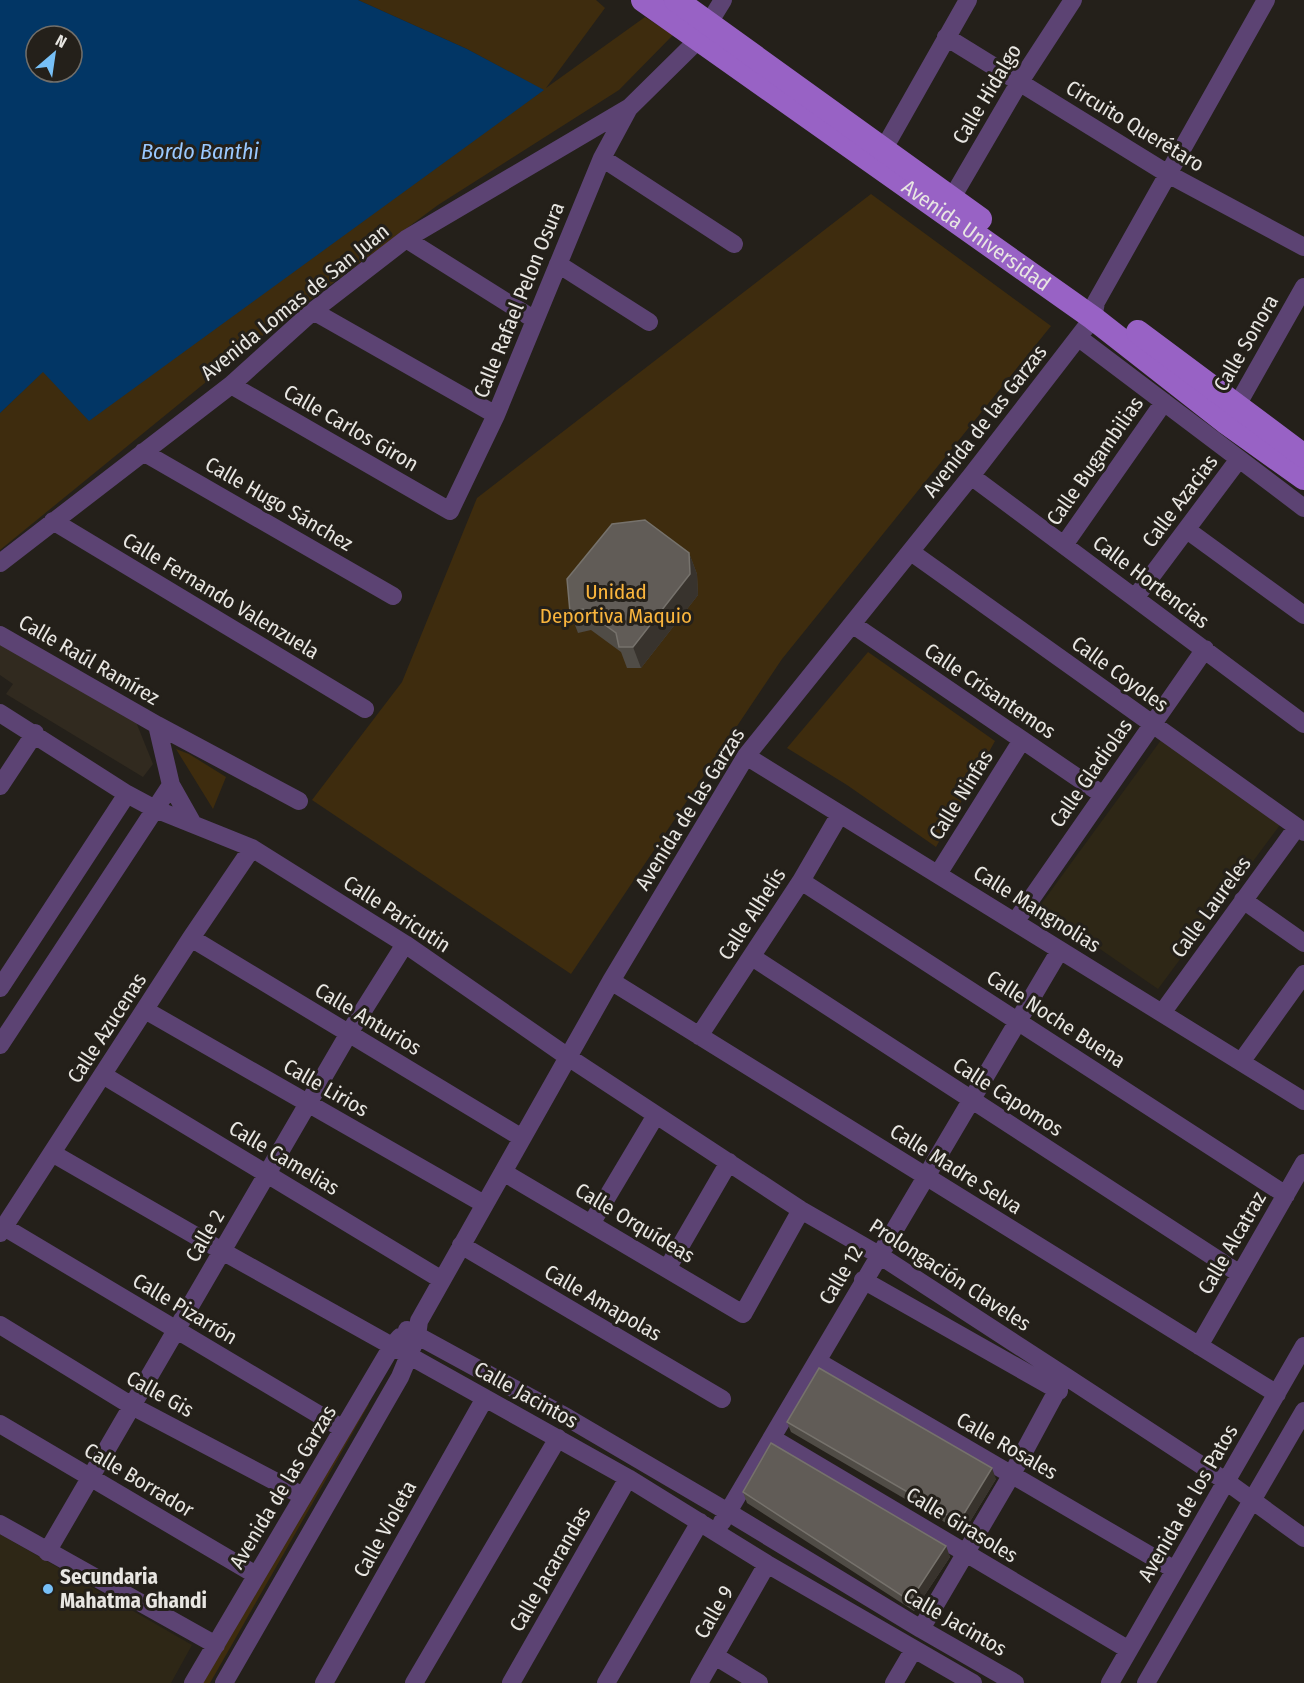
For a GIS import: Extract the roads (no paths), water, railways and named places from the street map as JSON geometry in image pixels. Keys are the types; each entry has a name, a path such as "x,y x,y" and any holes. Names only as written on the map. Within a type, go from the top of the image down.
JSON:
{"main road":[{"name":"Avenida Universidad","path":"643,0 704,31 1095,310 1232,414 1304,478"},
{"name":"Avenida Universidad","path":"676,0 704,31"},
{"name":"Avenida Universidad","path":"1232,414 1304,456"}],"street":[{"name":"Avenida Lomas de San Juan","path":"0,563 231,385 313,311 406,239 630,107 704,31 723,0"},
{"path":"880,156 968,0"},
{"name":"Calle Hidalgo","path":"947,206 1019,83 1073,0"},
{"name":"Avenida de las Garzas","path":"227,1682 383,1407 409,1356 414,1329 461,1245 611,981 746,756 911,552 1079,338 1266,0"},
{"name":"Circuito Querétaro","path":"946,37 1168,174 1304,247"},
{"name":"Calle Rafael Pelon Osura","path":"450,511 496,415 602,158 630,107"},
{"path":"602,158 734,244"},
{"path":"406,239 535,320"},
{"path":"558,264 649,322"},
{"name":"Calle Sonora","path":"1232,414 1304,287"},
{"path":"313,311 496,415"},
{"path":"1079,338 1304,508"},
{"name":"Calle Carlos Giron","path":"231,385 450,511"},
{"name":"Calle Bugambilias","path":"1064,545 1164,402"},
{"name":"Calle Hugo Sánchez","path":"143,452 393,596"},
{"name":"Calle Azacias","path":"1135,598 1239,459"},
{"name":"Calle Hortencias","path":"971,476 1304,724"},
{"name":"Calle Fernando Valenzuela","path":"53,521 365,709"},
{"path":"1187,530 1304,615"},
{"name":"Calle Coyoles","path":"911,552 1300,830"},
{"name":"Calle Crisantemos","path":"852,624 1103,795"},
{"name":"Calle Raúl Ramírez","path":"0,635 158,726 171,785 193,824"},
{"name":"Calle Gladiolas","path":"1015,922 1205,650"},
{"name":"Calle Paricutin","path":"0,713 35,733 127,794 155,809 252,848 405,944 568,1057"},
{"path":"158,726 299,801"},
{"path":"0,786 35,733"},
{"name":"Calle Ninfas","path":"938,874 1022,740"},
{"name":"Calle Mangnolias","path":"746,756 1304,1101"},
{"path":"0,1045 171,785"},
{"path":"0,988 127,794"},
{"name":"Calle Alhelís","path":"699,1036 801,881 840,814"},
{"name":"Calle Laureles","path":"1162,1013 1243,900 1300,830"},
{"name":"Calle Azucenas","path":"2,1230 252,848"},
{"name":"Calle Noche Buena","path":"801,881 1286,1195"},
{"path":"1243,900 1304,943"},
{"name":"Calle Anturios","path":"191,938 522,1138"},
{"name":"Calle 2","path":"47,1552 349,1034 405,944"},
{"name":"Calle 12","path":"717,1531 863,1280 1060,950"},
{"name":"Calle Capomos","path":"752,957 1240,1274"},
{"path":"1240,1062 1304,974"},
{"name":"Calle Madre Selva","path":"611,981 1276,1394"},
{"name":"Calle Lirios","path":"145,1010 484,1204"},
{"name":"Prolongación Claveles","path":"568,1057 801,1210 879,1255 1062,1384 1227,1482 1304,1538"},
{"name":"Calle Camelias","path":"103,1076 442,1280"},
{"path":"591,1224 656,1115"},
{"name":"Calle Jacintos","path":"52,1153 222,1251 628,1478 767,1564 974,1683"},
{"path":"667,1269 729,1162"},
{"name":"Calle Alcatraz","path":"1198,1346 1304,1163"},
{"name":"Calle Orquídeas","path":"503,1172 743,1314 801,1210"},
{"name":"Calle Pizarrón","path":"2,1230 343,1430"},
{"name":"Calle Amapolas","path":"461,1245 723,1399"},
{"path":"863,1280 1062,1384 921,1629"},
{"name":"Calle Gis","path":"0,1325 132,1406 303,1496"},
{"name":"Avenida de las Garzas","path":"193,1683 392,1346 414,1329"},
{"name":"Calle Jacintos","path":"414,1329 1015,1683"},
{"name":"Avenida de los Patos","path":"1110,1683 1304,1346"},
{"name":"Calle Rosales","path":"817,1361 1175,1570"},
{"name":"Calle Violeta","path":"324,1683 485,1398"},
{"path":"1146,1683 1304,1411"},
{"name":"Calle Borrador","path":"0,1424 256,1575"},
{"path":"414,1683 558,1438"},
{"name":"Calle Girasoles","path":"772,1438 1129,1650"},
{"name":"Calle Jacarandas","path":"511,1683 628,1478"},
{"path":"606,1683 700,1522"},
{"path":"0,1524 216,1645"},
{"name":"Calle 9","path":"699,1683 767,1564"},
{"path":"894,1683 914,1649"},
{"path":"715,1656 759,1683"}],"water":[{"name":"Bordo Banthi","path":"0,0 358,0 467,49 544,90 89,421 43,372 0,413"}],"place":[{"name":"Secundaria Mahatma Ghandi","path":"48,1589"}],"park label":[{"name":"Unidad Deportiva Maquio","path":"616,604"}]}
